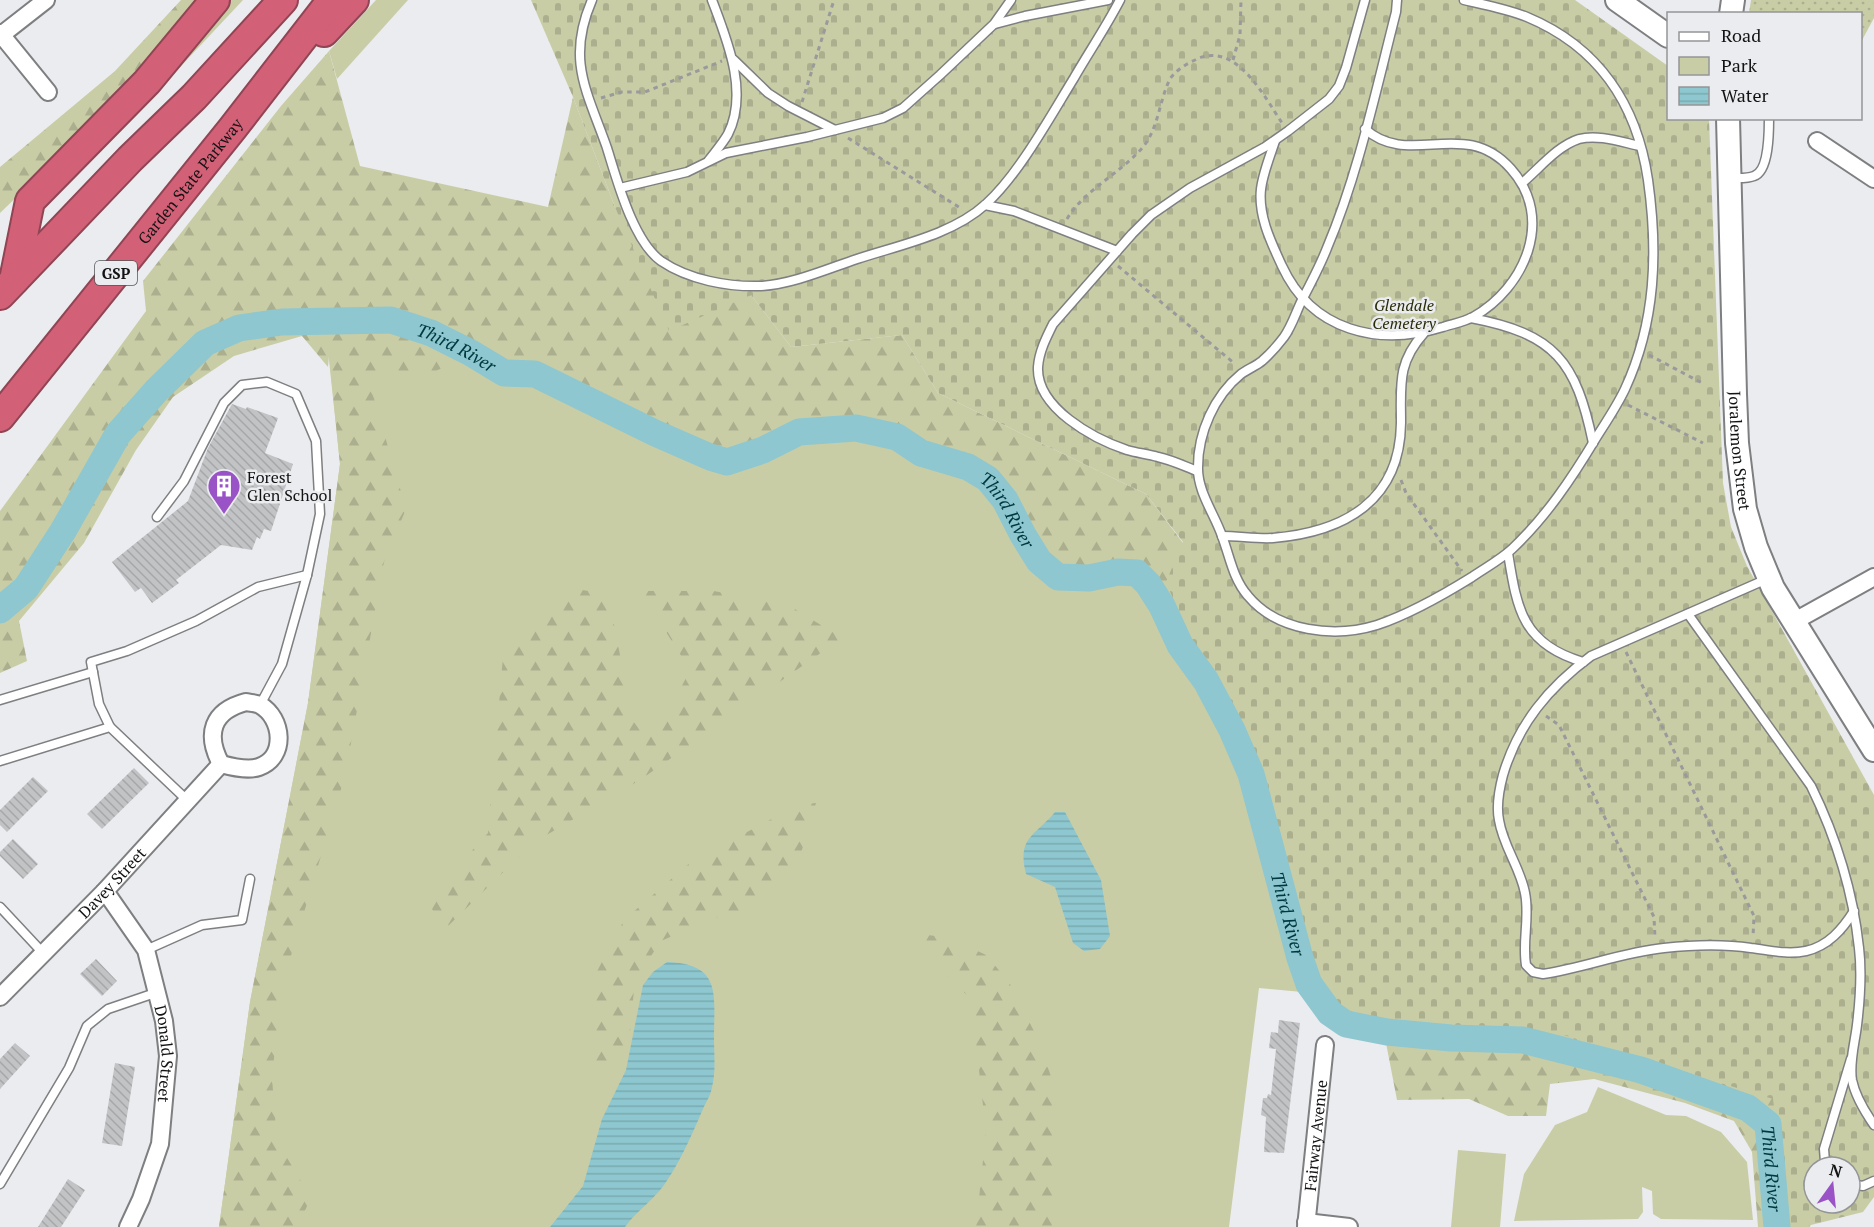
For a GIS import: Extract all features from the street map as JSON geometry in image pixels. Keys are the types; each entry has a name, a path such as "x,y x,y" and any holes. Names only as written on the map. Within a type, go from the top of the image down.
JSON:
{"highway":[{"path":"7,287 30,201 147,82 215,0"},
{"path":"7,287 130,159 194,97 283,0"},
{"name":"Garden State Parkway","path":"0,417 232,129 332,0"},
{"path":"232,129 354,0"}],"street":[{"path":"46,0 0,35 48,92"},
{"path":"1617,0 1667,35"},
{"name":"Joralemon Street","path":"1728,120 1737,443 1745,509 1756,547 1769,578 1793,622 1874,750"},
{"path":"1817,141 1874,178"},
{"path":"1793,622 1874,577"},
{"path":"246,702 260,705 270,714 278,728 280,743 274,757 259,767 239,768 221,764 214,752 213,739 213,731 219,715 232,705 246,702"},
{"name":"Davey Street","path":"0,997 105,891 221,764"},
{"name":"Donald Street","path":"105,891 146,950 158,992 168,1056 160,1144 141,1199 128,1227"},
{"name":"Fairway Avenue","path":"1306,1224 1325,1045"},
{"path":"1306,1224 1348,1227"}],"lane":[{"path":"592,0 584,21 579,47 582,78 631,218 645,243 659,260 684,274 714,282 762,286 800,278 932,234 986,205 1019,165 1120,0"},
{"path":"706,163 721,145 730,126 736,89 733,59 712,0"},
{"path":"620,188 687,172 726,153 883,118 903,108 994,24 1011,0"},
{"path":"994,24 1108,0"},
{"path":"1197,471 1101,440 1060,412 1049,400 1040,380 1038,368 1044,341 1053,324 1132,234 1166,203 1275,141 1329,99 1339,86 1365,0"},
{"path":"1397,0 1396,12 1365,129 1331,237 1286,333 1261,362 1244,372 1216,400 1204,430 1197,471 1237,581 1249,598 1287,624 1311,630 1339,630 1373,626 1402,615 1468,579 1508,553 1537,523 1575,473 1618,400 1640,350 1652,300 1653,215 1641,146 1623,99 1609,79 1578,47 1553,29 1524,16 1464,0"},
{"path":"733,59 768,93 835,130"},
{"path":"1730,178 1755,176 1763,169 1769,120"},
{"path":"1275,141 1261,187 1260,203 1273,246 1291,285 1302,299 1325,317 1342,326 1384,336 1424,333 1471,318 1490,306 1508,288 1530,250 1533,219 1529,198 1522,183 1499,157 1483,148 1458,142 1398,145 1381,139 1365,129"},
{"path":"1522,183 1563,147 1578,140 1595,138 1641,146"},
{"path":"986,205 1014,211 1117,251"},
{"path":"1471,318 1514,328 1550,348 1572,376 1585,405 1593,443"},
{"path":"1222,536 1270,538 1314,531 1341,523 1362,510 1389,477 1395,459 1401,423 1401,378 1412,346 1424,333"},
{"path":"157,517 184,481 224,403 242,386 267,382 296,394 316,441 320,514 307,575 282,664 260,705"},
{"path":"1508,553 1521,614 1531,630 1542,643 1583,662"},
{"path":"188,801 110,727 99,704 91,662 128,651 196,621 258,587 307,575"},
{"path":"1769,578 1591,656 1551,690 1519,733 1508,758 1498,800 1498,819 1503,838 1525,893 1527,906 1524,948 1526,965 1533,972 1543,974 1656,949 1692,946 1806,951 1834,937 1854,911"},
{"path":"1688,614 1811,786 1823,810 1843,863 1854,911 1859,949 1860,980 1852,1080 1864,1112 1874,1125"},
{"path":"0,700 93,672"},
{"path":"0,761 110,727"},
{"path":"146,950 201,925 242,920 250,879"},
{"path":"0,907 43,953"},
{"path":"0,1184 69,1068 87,1026 108,1009 158,992"},
{"path":"1824,1155 1824,1149 1849,1061 1853,1057"}],"path":[{"path":"799,112 834,0"},
{"path":"1233,60 1240,35 1241,0"},
{"path":"1062,228 1073,208 1122,167 1145,144 1172,77 1198,58 1211,56 1233,60 1250,77 1288,131"},
{"path":"591,102 622,92 651,91 733,59"},
{"path":"835,130 971,215"},
{"path":"1110,259 1244,372"},
{"path":"1640,350 1704,384"},
{"path":"1618,400 1703,442"},
{"path":"1395,459 1401,469 1401,484 1406,493 1468,579"},
{"path":"1621,643 1754,916 1752,948"},
{"path":"1535,709 1558,725 1564,736 1654,917 1656,949"}],"green space":[{"path":"181,0 208,0 87,129 0,213 0,167 115,71"},
{"path":"229,0 243,0 152,97"},
{"path":"376,0 408,0 337,79 329,51"},
{"name":"Glendale Cemetery","path":"531,0 1575,0 1667,65 1667,120 1709,120 1723,483 1731,527 1747,566 1874,795 1874,1197 1862,1212 1862,1155 1802,1155 1802,1215 1851,1215 1803,1227 1790,1227 1773,1099 1554,1032 1467,1026 1405,1026 1348,1012 1330,997 1312,971 1296,924 1267,783 1223,685 1191,641 1166,582 1183,542 1146,494 938,393 902,335 791,347 751,295 669,331 615,207 573,97"},
{"path":"1751,0 1874,0 1874,18 1862,40 1862,12 1749,12"},
{"path":"329,51 360,166 548,207 573,97 615,207 751,295 791,347 902,335 938,393 1146,494 1183,543 1713,1054 1871,1156 1862,1186 1862,1155 1802,1155 1802,1215 1823,1215 1812,1219 1810,1227 1758,1227 1752,1152 1734,1121 1685,1103 1594,1079 1550,1084 1546,1116 1508,1116 1469,1099 1397,1100 1386,1043 1337,1027 1302,992 1309,984 1279,887 1251,774 1232,730 1206,681 1180,645 1162,606 1148,584 1136,573 1118,572 1089,578 1058,577 1039,561 1005,500 988,479 968,467 921,453 897,437 856,428 799,432 763,450 727,462 655,433 535,374 504,373 471,353 436,371 377,376 373,395 406,509 384,562 345,776 281,989 272,1078 277,1141 311,1198 297,1227 219,1227 250,1002 308,703 340,464 329,356 328,367 302,336 234,356 173,397 136,450 84,543 19,621 27,661 0,673 0,511 146,311 143,281 281,106"},
{"path":"327,341 471,353 503,373 535,374 655,433 727,462 763,450 799,432 856,428 897,437 921,453 968,467 988,479 1005,500 1023,535 1089,578 1118,572 1137,573 1148,584 1162,606 1180,645 1206,681 1232,730 1251,774 1279,887 1309,984 1302,992 1259,988 1229,1227 219,1227 250,1002 308,703 340,464"},
{"path":"576,589 608,594 633,721 646,738 663,723 690,670 661,624 622,591 714,591 790,606 842,638 640,780 533,843 446,928 426,901 488,833 504,645 558,597"},
{"path":"816,803 801,853 759,910 713,918 661,941 635,980 627,1062 605,1072 590,1062 593,979 624,920 692,861 798,805"},
{"path":"928,935 950,938 986,955 1009,982 1040,1043 1057,1095 1053,1227 976,1227 986,1132 971,999 925,954 925,942"},
{"path":"1598,1087 1666,1115 1686,1116 1721,1132 1747,1162 1753,1220 1661,1219 1653,1214 1652,1191 1642,1187 1643,1212 1638,1219 1514,1221 1524,1174 1555,1125 1587,1112"},
{"path":"1458,1150 1506,1154 1500,1227 1451,1227"}],"water":[{"path":"1055,812 1065,812 1101,880 1110,936 1100,949 1084,951 1073,943 1055,887 1026,874 1024,852 1029,838"},
{"path":"667,962 685,964 698,969 706,975 711,984 714,995 714,1062 710,1096 683,1154 668,1179 625,1227 550,1227 583,1186 602,1119 626,1070 643,985 653,972"}],"building":[{"name":"Forest Glen School","path":"232,404 278,418 265,453 293,464 271,531 264,529 260,539 257,537 252,550 221,545 176,580 179,583 152,603 141,588 135,592 112,562 188,501 208,448"},
{"path":"134,768 149,783 102,829 87,814"},
{"path":"33,777 48,791 7,832 0,825 0,810"},
{"path":"13,839 38,864 23,879 0,856 0,852"},
{"path":"96,959 117,981 102,996 80,974"},
{"path":"1279,1020 1300,1023 1284,1153 1264,1152 1266,1117 1261,1115 1263,1098 1267,1098 1268,1094 1271,1095 1276,1049 1269,1048 1271,1032 1278,1033"},
{"path":"15,1043 30,1056 0,1089 0,1059"},
{"path":"115,1063 135,1067 122,1146 102,1143"},
{"path":"68,1179 85,1190 61,1227 38,1227"}],"waterway":[{"name":"Third River","path":"0,610 26,588 63,531 118,434 156,391 205,343 239,328 282,322 391,320 431,333 504,373 535,374 655,433 727,462 763,450 799,432 856,428 897,437 921,453 968,467 988,479 1005,500 1039,561 1058,577 1089,578 1118,572 1137,573 1148,584 1162,606 1180,645 1206,681 1232,730 1251,774 1300,958 1309,984 1330,1013 1346,1024 1387,1032 1451,1038 1523,1040 1641,1070 1748,1108 1768,1124 1777,1227"}],"place":[{"name":"Forest Glen School","path":"224,515"}]}
